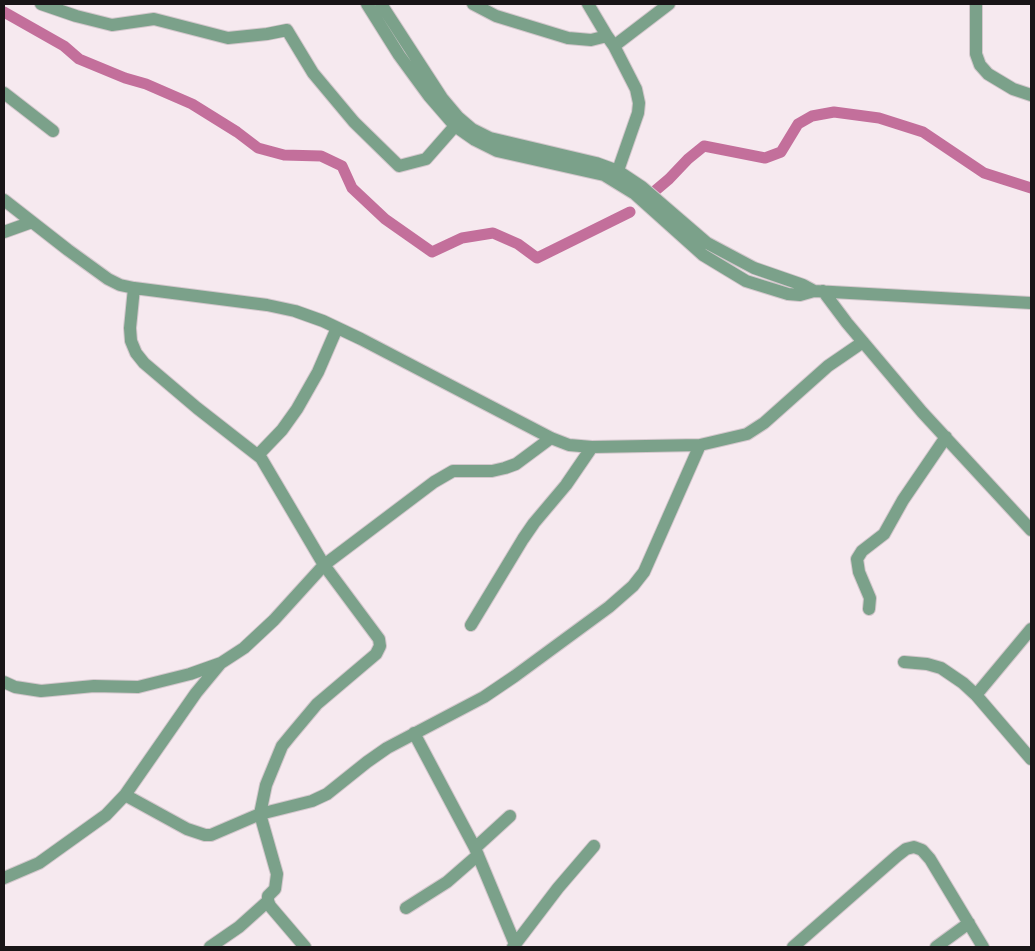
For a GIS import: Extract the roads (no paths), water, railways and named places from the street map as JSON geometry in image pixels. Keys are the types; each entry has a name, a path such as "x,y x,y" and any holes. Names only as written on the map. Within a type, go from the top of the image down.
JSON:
{"street":[{"path":"41,4 76,16 112,25 154,19 228,38 287,30 313,73 354,122 399,166 426,159 455,126"},
{"path":"367,4 419,82 455,126 474,140 497,151 616,176"},
{"path":"381,4 442,98 458,117 472,129 490,138 596,162 616,176 642,187 707,243 754,268 818,291 1031,303"},
{"path":"473,4 496,16 568,38 610,41 669,4"},
{"path":"584,4 610,41 636,89 639,103 638,113 616,176"},
{"path":"976,4 976,54 980,65 988,74 1014,89 1031,95"},
{"path":"4,93 53,131"},
{"path":"4,200 120,285 267,305 295,311 336,328 551,438 569,445 592,447 700,445 747,434 764,423 828,366 863,342"},
{"path":"4,232 32,222"},
{"path":"134,288 130,341 136,353 144,363 197,408 258,455 270,471 324,565 379,639 380,646 376,654 317,704 282,746 266,785 260,814 278,874 275,889 268,896 268,901 270,906 305,947"},
{"path":"818,291 946,438 1031,530"},
{"path":"258,455 282,430 297,408 318,372 336,328"},
{"path":"4,682 15,687 41,691 94,686 138,687 190,674 221,663 244,648 274,620 324,565 446,475 460,470 492,471 505,468 516,464 551,438"},
{"path":"870,609 870,598 859,572 857,559 862,551 884,534 903,500 946,438"},
{"path":"125,795 187,829 211,835 260,814 312,801 327,794 387,748 484,697 515,676 609,607 633,586 644,572 700,445"},
{"path":"471,625 522,539 566,485 592,447"},
{"path":"976,695 1031,629"},
{"path":"904,662 927,664 941,668 963,683 976,695 1031,759"},
{"path":"4,878 38,863 106,815 125,795 196,693 221,663"},
{"path":"414,733 477,852 514,946"},
{"path":"406,908 447,882 510,816"},
{"path":"514,946 558,888 594,846"},
{"path":"793,947 897,856 906,849 914,847 922,850 930,859 981,946"},
{"path":"210,947 239,927 268,901"},
{"path":"936,947 969,923"}],"waterway":[{"path":"4,12 64,46 79,59 125,78 146,84 192,104 237,132 258,148 284,155 321,156 342,166 352,188 385,219 432,252 462,238 493,233 518,244 537,258 630,212"},
{"path":"656,190 704,146 765,158 781,152 798,124 812,116 834,112 879,118 923,132 984,173 1031,188"}]}
